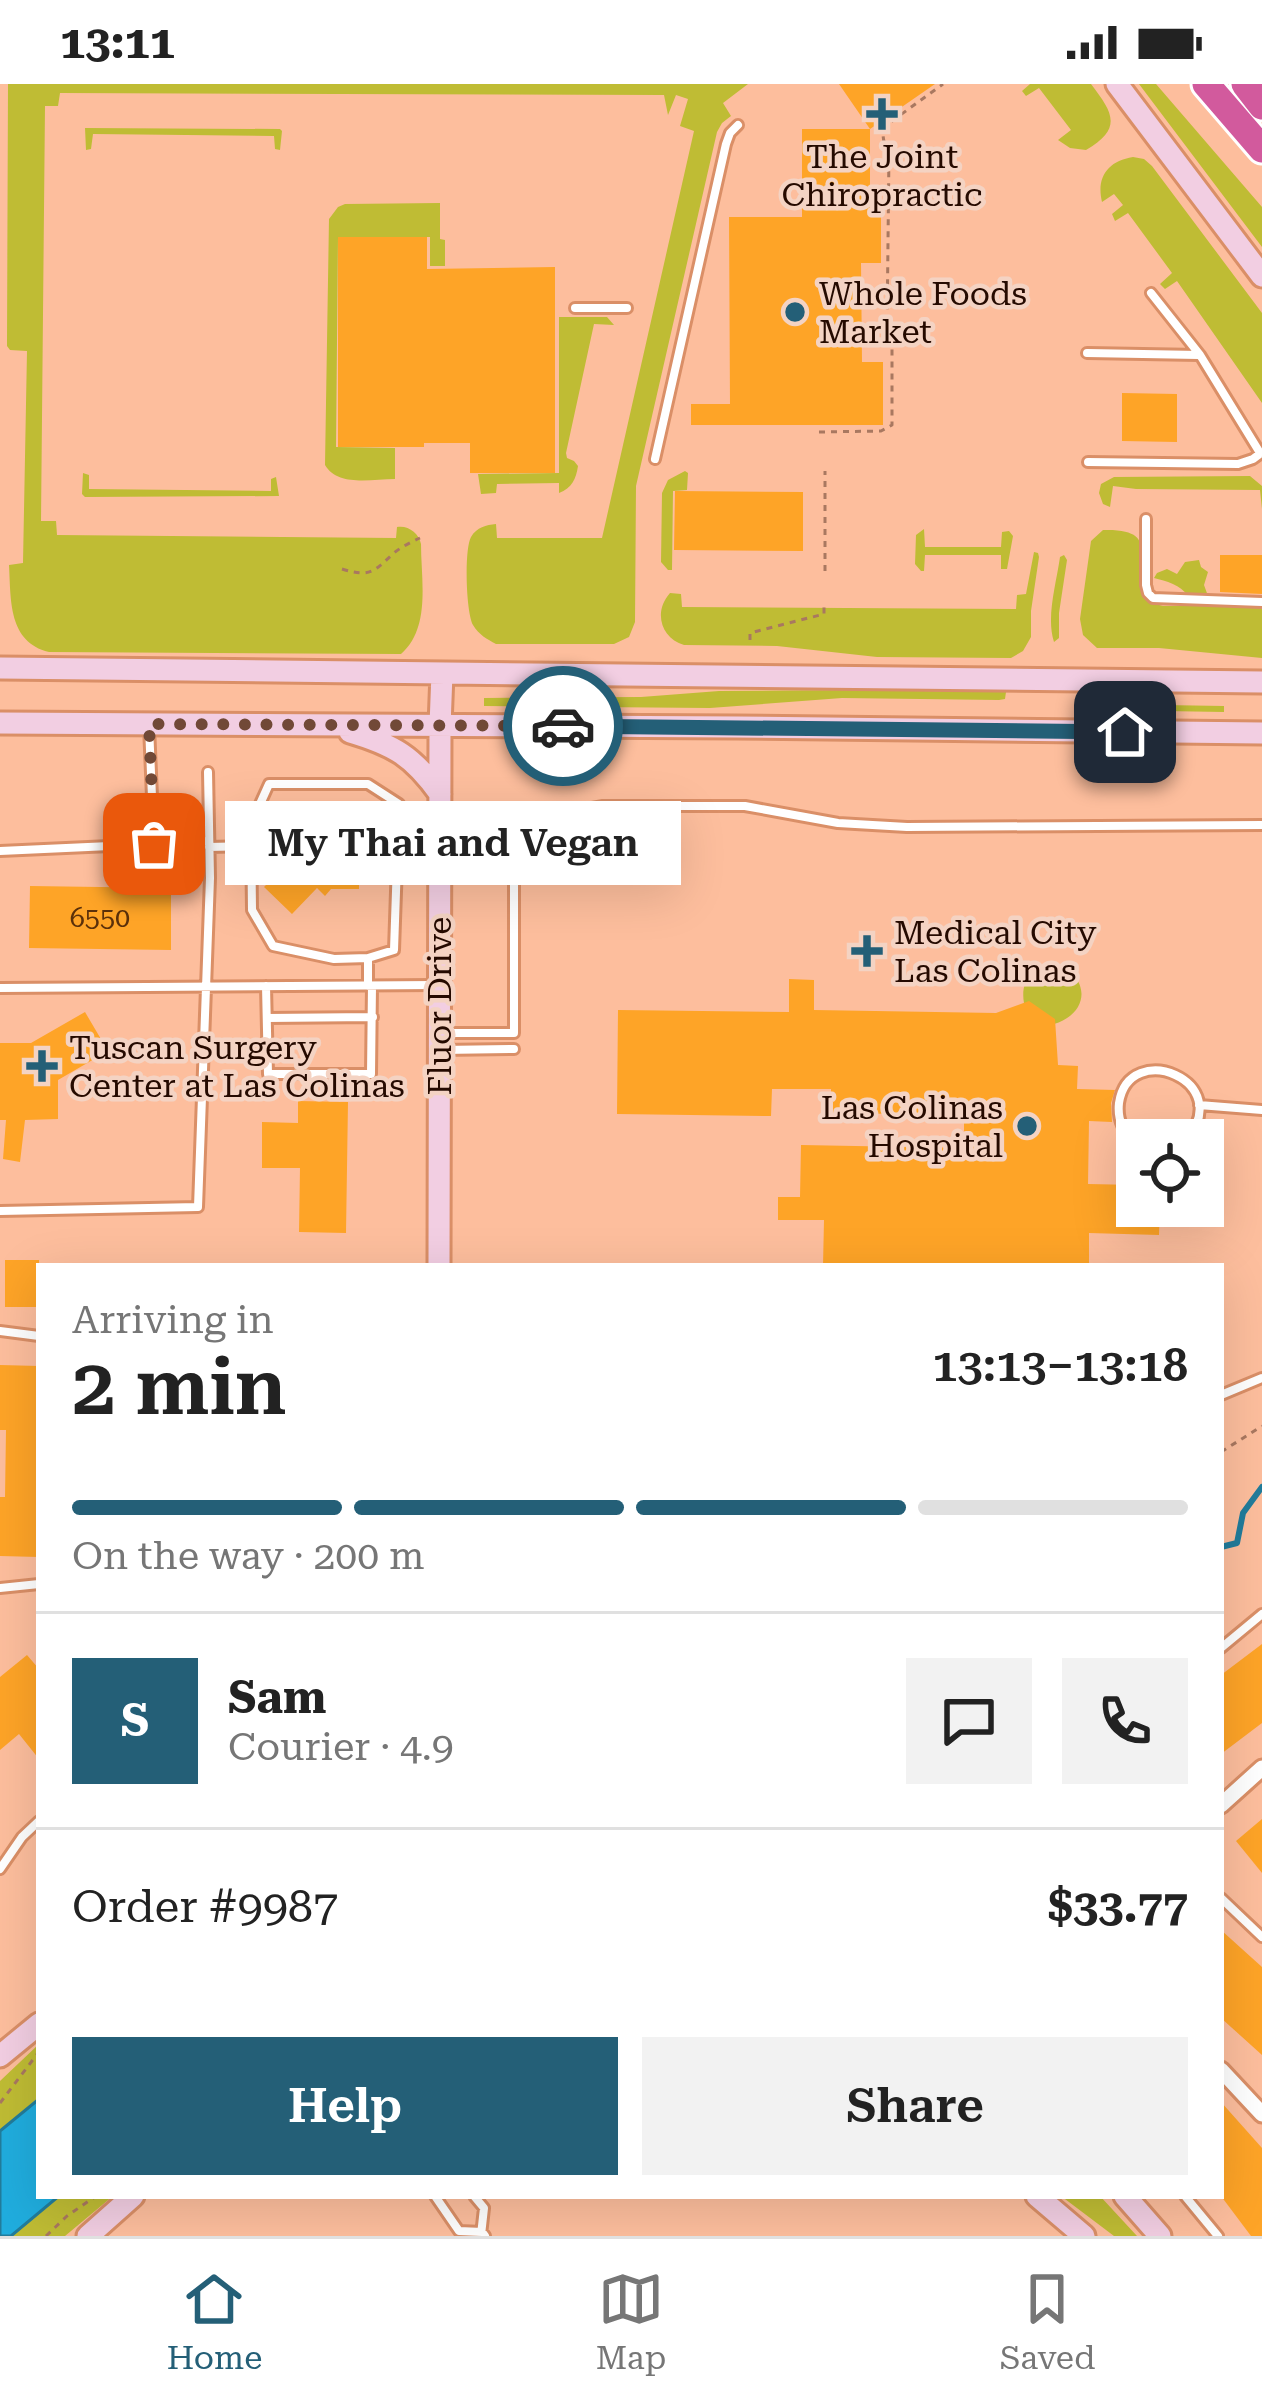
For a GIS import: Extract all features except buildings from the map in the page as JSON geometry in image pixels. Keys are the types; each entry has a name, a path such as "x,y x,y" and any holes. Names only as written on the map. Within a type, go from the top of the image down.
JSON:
{"highway":[{"path":"1206,84 1262,149"},
{"path":"1245,84 1262,106"}],"main road":[{"path":"1118,84 1262,276"},
{"path":"0,668 1262,682"},
{"name":"Fluor Drive","path":"439,1263 442,673"},
{"path":"0,723 1262,733"},
{"path":"327,725 386,743 418,765 440,794"},
{"path":"0,2056 36,2026"},
{"path":"88,2236 130,2199"},
{"path":"1040,2199 1084,2236"},
{"path":"1128,2199 1160,2236"}],"street":[{"path":"1224,1802 1262,1768"},
{"path":"1224,2073 1262,2114"}],"lane":[{"path":"655,459 726,144 738,125"},
{"path":"1088,462 1238,464 1261,452 1201,355 1151,293"},
{"path":"574,308 627,308"},
{"path":"1088,353 1201,355"},
{"path":"1146,519 1146,585 1153,598 1262,602"},
{"path":"149,724 154,844"},
{"path":"0,1211 198,1207 208,772"},
{"path":"269,784 368,784 399,804 394,950 368,958 334,959 274,946 252,910 251,824 269,784"},
{"path":"440,1042 514,1033 514,842 526,825 549,815 603,806 745,806 838,823 908,827 1262,825"},
{"path":"0,851 154,844 252,846"},
{"path":"266,986 268,1074 370,1074 373,1017 368,958"},
{"path":"0,988 440,985"},
{"path":"266,1018 373,1017"},
{"path":"440,1042 514,1049"},
{"path":"1119,1119 1122,1093 1139,1074 1152,1070 1178,1074 1188,1082 1199,1106 1198,1119"},
{"path":"1199,1106 1262,1110"},
{"path":"0,1331 36,1336"},
{"path":"1224,1394 1262,1378"},
{"path":"0,1588 36,1584"},
{"path":"1224,1646 1262,1614"},
{"path":"0,1869 36,1824"},
{"path":"1224,1901 1262,1937"},
{"path":"437,2199 459,2231 482,2235 484,2207 477,2199"},
{"path":"1187,2199 1218,2236"}],"path":[{"path":"819,432 881,431 892,425 892,340 886,333 889,151 883,130 943,84"},
{"path":"824,572 825,471"},
{"path":"342,569 359,574 377,571 396,551 420,538"},
{"path":"750,640 750,633 824,614 824,607"},
{"path":"1224,1450 1262,1426"},
{"path":"0,2103 36,2055"},
{"path":"46,2236 92,2199"}],"shaded area":[{"path":"8,84 748,84 723,103 731,116 717,132 636,486 635,622 629,637 614,644 496,644 473,625 467,554 473,534 492,524 496,524 497,538 602,538 694,131 680,126 688,99 676,95 668,115 664,95 60,93 58,106 45,106 41,521 56,521 57,535 396,538 397,527 405,527 421,544 423,588 417,631 401,654 49,652 36,647 19,629 10,592 9,565 23,563 27,351 7,346"},
{"path":"1030,84 1091,84 1109,112 1110,127 1086,150 1070,148 1058,140 1071,130 1039,88 1026,96 1022,91"},
{"path":"1139,84 1156,84 1262,207 1262,247"},
{"path":"85,128 282,131 280,150 275,149 274,136 93,134 91,149 86,150"},
{"path":"1133,157 1152,166 1262,313 1262,403 1177,281 1165,289 1160,284 1172,273 1128,213 1115,221 1112,214 1123,205 1114,194 1102,202 1106,172"},
{"path":"440,203 445,266 430,266 430,237 338,237 336,447 395,448 395,479 338,476 325,465 329,219 345,204"},
{"path":"559,317 607,317 614,325 594,324 566,453 578,466 575,479 559,493 559,483 497,484 496,493 481,494 478,474 559,473"},
{"path":"685,471 687,490 673,491 672,570 668,570 661,562 662,493 668,480"},
{"path":"83,473 89,475 89,489 271,491 271,479 276,477 279,496 85,497"},
{"path":"1250,476 1262,486 1262,509 1260,490 1113,486 1110,507 1103,504 1099,493 1101,484 1114,477"},
{"path":"924,529 925,547 1001,547 1002,532 1009,531 1013,536 1007,569 1001,569 1001,555 925,555 921,571 915,564 916,535"},
{"path":"1103,530 1123,531 1140,543 1140,577 1148,602 1262,606 1262,658 1159,648 1097,648 1083,635 1080,619 1091,541"},
{"path":"1034,552 1039,557 1031,637 1023,651 1011,658 877,657 777,646 684,645 670,637 662,624 662,608 670,593 681,594 682,607 1016,609 1017,595 1026,594"},
{"path":"1064,555 1059,638 1054,642 1052,601"},
{"path":"1199,560 1208,572 1204,585 1208,596 1188,596 1177,586 1154,578 1167,569 1177,574 1185,562"},
{"path":"842,690 1006,692 1005,699 999,700 842,698 710,708 484,706 484,698"},
{"path":"1103,704 1224,706 1224,712 1103,710"},
{"path":"1055,964 1075,976 1082,994 1075,1012 1054,1024 1024,1003 1023,995 1034,971"},
{"path":"36,2047 36,2199 109,2199 65,2236 0,2236 0,2081"},
{"path":"1065,2199 1103,2199 1137,2236 1114,2236"}],"water":[{"path":"36,2101 36,2199 55,2199 11,2236 0,2236 0,2131"}],"waterway":[{"path":"1224,1546 1237,1543 1243,1513 1262,1487"}],"way so far":[{"path":"154,844 149,724 563,726"}],"place":[{"name":"The Joint Chiropractic","path":"882,114"},
{"name":"Whole Foods Market","path":"795,312"},
{"name":"My Thai and Vegan","path":"154,844"},
{"name":"Medical City Las Colinas","path":"867,951"},
{"name":"Tuscan Surgery Center at Las Colinas","path":"42,1066"},
{"name":"Las Colinas Hospital","path":"1027,1126"}],"route":[{"path":"563,726 1125,732"}]}
